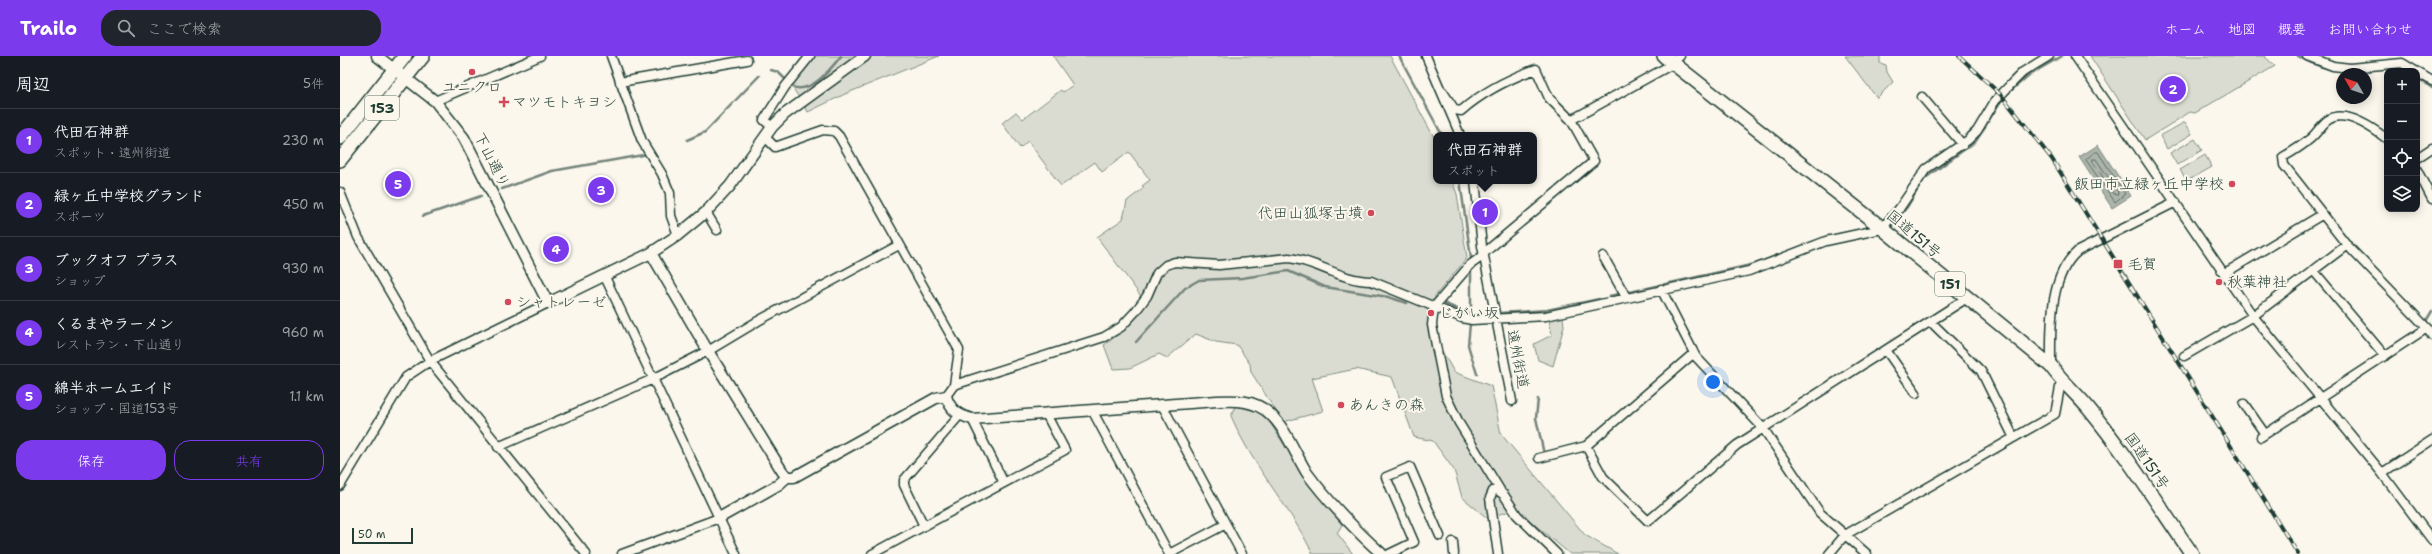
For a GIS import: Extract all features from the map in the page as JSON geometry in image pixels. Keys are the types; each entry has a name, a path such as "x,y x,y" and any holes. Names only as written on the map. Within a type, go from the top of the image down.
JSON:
{"highway":[{"name":"153","path":"340,138 405,56"},
{"name":"153","path":"340,160 423,56"},
{"name":"国道151号","path":"1672,58 2051,366 2061,382 2089,409 2137,472 2192,554"}],"street":[{"name":"下山通り","path":"376,56 435,102 464,138 548,304"},
{"path":"435,102 540,56"},
{"path":"611,56 642,141 662,174 670,193 671,216 678,235"},
{"path":"772,127 764,120 767,114 785,87 810,56"},
{"path":"340,486 379,423 398,386 406,377 430,361 605,277 651,253 678,235 706,212 730,186 772,127 785,114 865,56"},
{"path":"1426,56 1443,92 1459,132"},
{"path":"954,385 1104,337 1121,327 1135,312 1147,296 1157,272 1171,263 1219,265 1289,258 1300,259 1356,281 1372,281 1462,318 1472,320 1496,317 1546,316 1661,289 1749,271 1826,241 1882,228 1906,199 1919,177 1926,169 1963,145 1977,131 1996,101 2012,82 2022,72 2049,56"},
{"path":"2075,56 2253,316 2382,473 2432,540"},
{"path":"2307,56 2333,66 2350,68 2403,59 2432,81"},
{"path":"1571,120 1672,58"},
{"path":"620,82 747,60"},
{"path":"1463,132 1458,122 1461,111 1473,100 1505,80 1536,69 1549,98 1571,120 1594,161 1470,265 1434,307 1432,326 1446,396 1459,423 1517,516 1552,552"},
{"path":"1443,92 1455,110 1461,111"},
{"path":"1922,98 1963,145"},
{"path":"2384,137 2366,124 2354,120 2334,118 2327,120 2310,139 2283,158 2289,172 2347,245 2427,328 2432,336"},
{"path":"622,554 719,518 778,485 787,477 794,477 932,400 946,396 954,385 959,350 834,131 823,130 775,147 765,137"},
{"path":"2420,156 2432,148"},
{"path":"2420,176 2432,199"},
{"name":"遠州街道","path":"1476,184 1484,254 1512,401"},
{"path":"340,192 358,237 430,361 586,554"},
{"path":"2051,366 2051,328 2055,299 2061,274 2068,260 2078,251 2176,202"},
{"path":"706,212 717,230"},
{"path":"2225,273 2323,214"},
{"path":"498,447 653,379 708,351 758,321 899,245"},
{"path":"2184,356 2253,316 2347,245"},
{"path":"651,253 708,351 787,477"},
{"path":"1603,256 1626,297"},
{"path":"2313,270 2385,356"},
{"path":"605,277 736,554"},
{"path":"1661,289 1694,353 1763,428 1820,513 1867,554"},
{"path":"1586,446 1603,477 1648,521 1737,446 1968,298"},
{"path":"1931,322 1981,371 2013,436"},
{"path":"2244,404 2263,435 2321,399 2427,328"},
{"path":"1886,350 1916,393"},
{"path":"1539,458 1586,446 1694,353"},
{"path":"1829,554 1845,535 2013,436 2055,414 2061,382"},
{"path":"946,396 950,408 959,416 972,419 1234,400 1249,402 1261,407 1275,420 1308,473 1365,539 1382,554"},
{"path":"1162,405 1242,554"},
{"path":"1092,410 1169,554 1226,524"},
{"path":"872,554 1065,450 1046,414"},
{"path":"924,526 904,485 904,480 959,416"},
{"path":"972,419 1004,483"},
{"path":"2382,473 2432,440"},
{"path":"1389,554 1414,542 1386,477 1410,467 1440,536"},
{"path":"1498,554 1490,498 1493,491 1500,490"},
{"path":"1453,542 1454,554"}],"shaded area":[{"path":"810,56 939,56 845,94 808,112 789,82"},
{"path":"1053,56 1390,56 1433,135 1433,184 1453,184 1457,194 1467,258 1435,296 1435,339 1454,372 1491,386 1501,434 1585,535 1618,554 1570,554 1516,509 1487,518 1462,497 1454,470 1433,441 1414,437 1392,377 1356,369 1312,378 1323,411 1283,422 1251,372 1250,364 1237,345 1216,342 1196,334 1167,358 1159,354 1130,368 1113,369 1104,345 1120,333 1146,303 1097,237 1123,219 1127,201 1144,188 1142,186 1150,180 1129,152 1102,172 1095,162 1061,186 1028,141 1020,148 1002,123 1016,112 1023,119 1061,90 1063,92 1073,85"},
{"path":"1845,56 1880,56 1880,63 1886,65 1887,72 1893,82 1877,98"},
{"path":"2090,56 2264,56 2275,66 2195,113 2190,112 2145,140"},
{"path":"2185,122 2192,134 2167,149 2160,136"},
{"path":"2195,139 2202,150 2177,165 2170,153"},
{"path":"2205,155 2212,167 2187,181 2180,170"},
{"path":"1563,317 1564,326 1553,366 1538,360 1534,344 1552,335 1549,320"},
{"path":"1236,406 1264,413 1295,462 1342,525 1337,533 1353,554 1313,554 1304,536 1239,434 1231,416"}],"water":[{"path":"2098,145 2131,196 2112,208 2079,157"}],"waterway":[{"path":"790,86 805,88 812,85 819,80 841,56"},
{"path":"1399,56 1440,132"},
{"path":"2007,94 2029,75 2062,56"},
{"path":"2298,56 2306,61 2322,67 2336,70"},
{"path":"771,70 778,72 785,79"},
{"path":"687,140 705,132 759,76"},
{"path":"2420,79 2432,88"},
{"path":"1890,228 1907,207 1924,179 1976,141 2000,102"},
{"path":"502,189 552,171 643,155"},
{"path":"1460,184 1471,258"},
{"path":"423,216 481,196"},
{"path":"1855,239 1863,237"},
{"path":"1630,292 1755,264 1815,241"},
{"path":"1136,342 1185,288 1199,280 1242,278 1288,271 1325,287 1388,297 1407,303"},
{"path":"1471,271 1471,317"},
{"path":"1609,296 1619,294"},
{"path":"1500,313 1547,310 1599,299"},
{"path":"1443,303 1469,314"},
{"path":"2426,321 2432,311"},
{"path":"1473,316 1488,314"},
{"path":"1470,324 1468,345 1477,374"},
{"path":"1538,399 1536,418 1544,454"}],"railway":[{"path":"1959,56 2001,95 2052,159 2298,554"}],"place":[{"name":"ユニクロ","path":"472,72"},
{"name":"緑ヶ丘中学校グランド","path":"2173,89"},
{"name":"マツモトキヨシ","path":"504,102"},
{"name":"綿半ホームエイド","path":"398,184"},
{"name":"飯田市立緑ヶ丘中学校","path":"2232,184"},
{"name":"ブックオフ プラス","path":"601,190"},
{"name":"代田石神群","path":"1485,212"},
{"name":"代田山狐塚古墳","path":"1371,213"},
{"name":"くるまやラーメン","path":"556,249"},
{"name":"毛賀","path":"2118,264"},
{"name":"秋葉神社","path":"2219,282"},
{"name":"シャトレーゼ","path":"508,302"},
{"name":"じがい坂","path":"1431,313"},
{"name":"あんきの森","path":"1341,405"}]}
